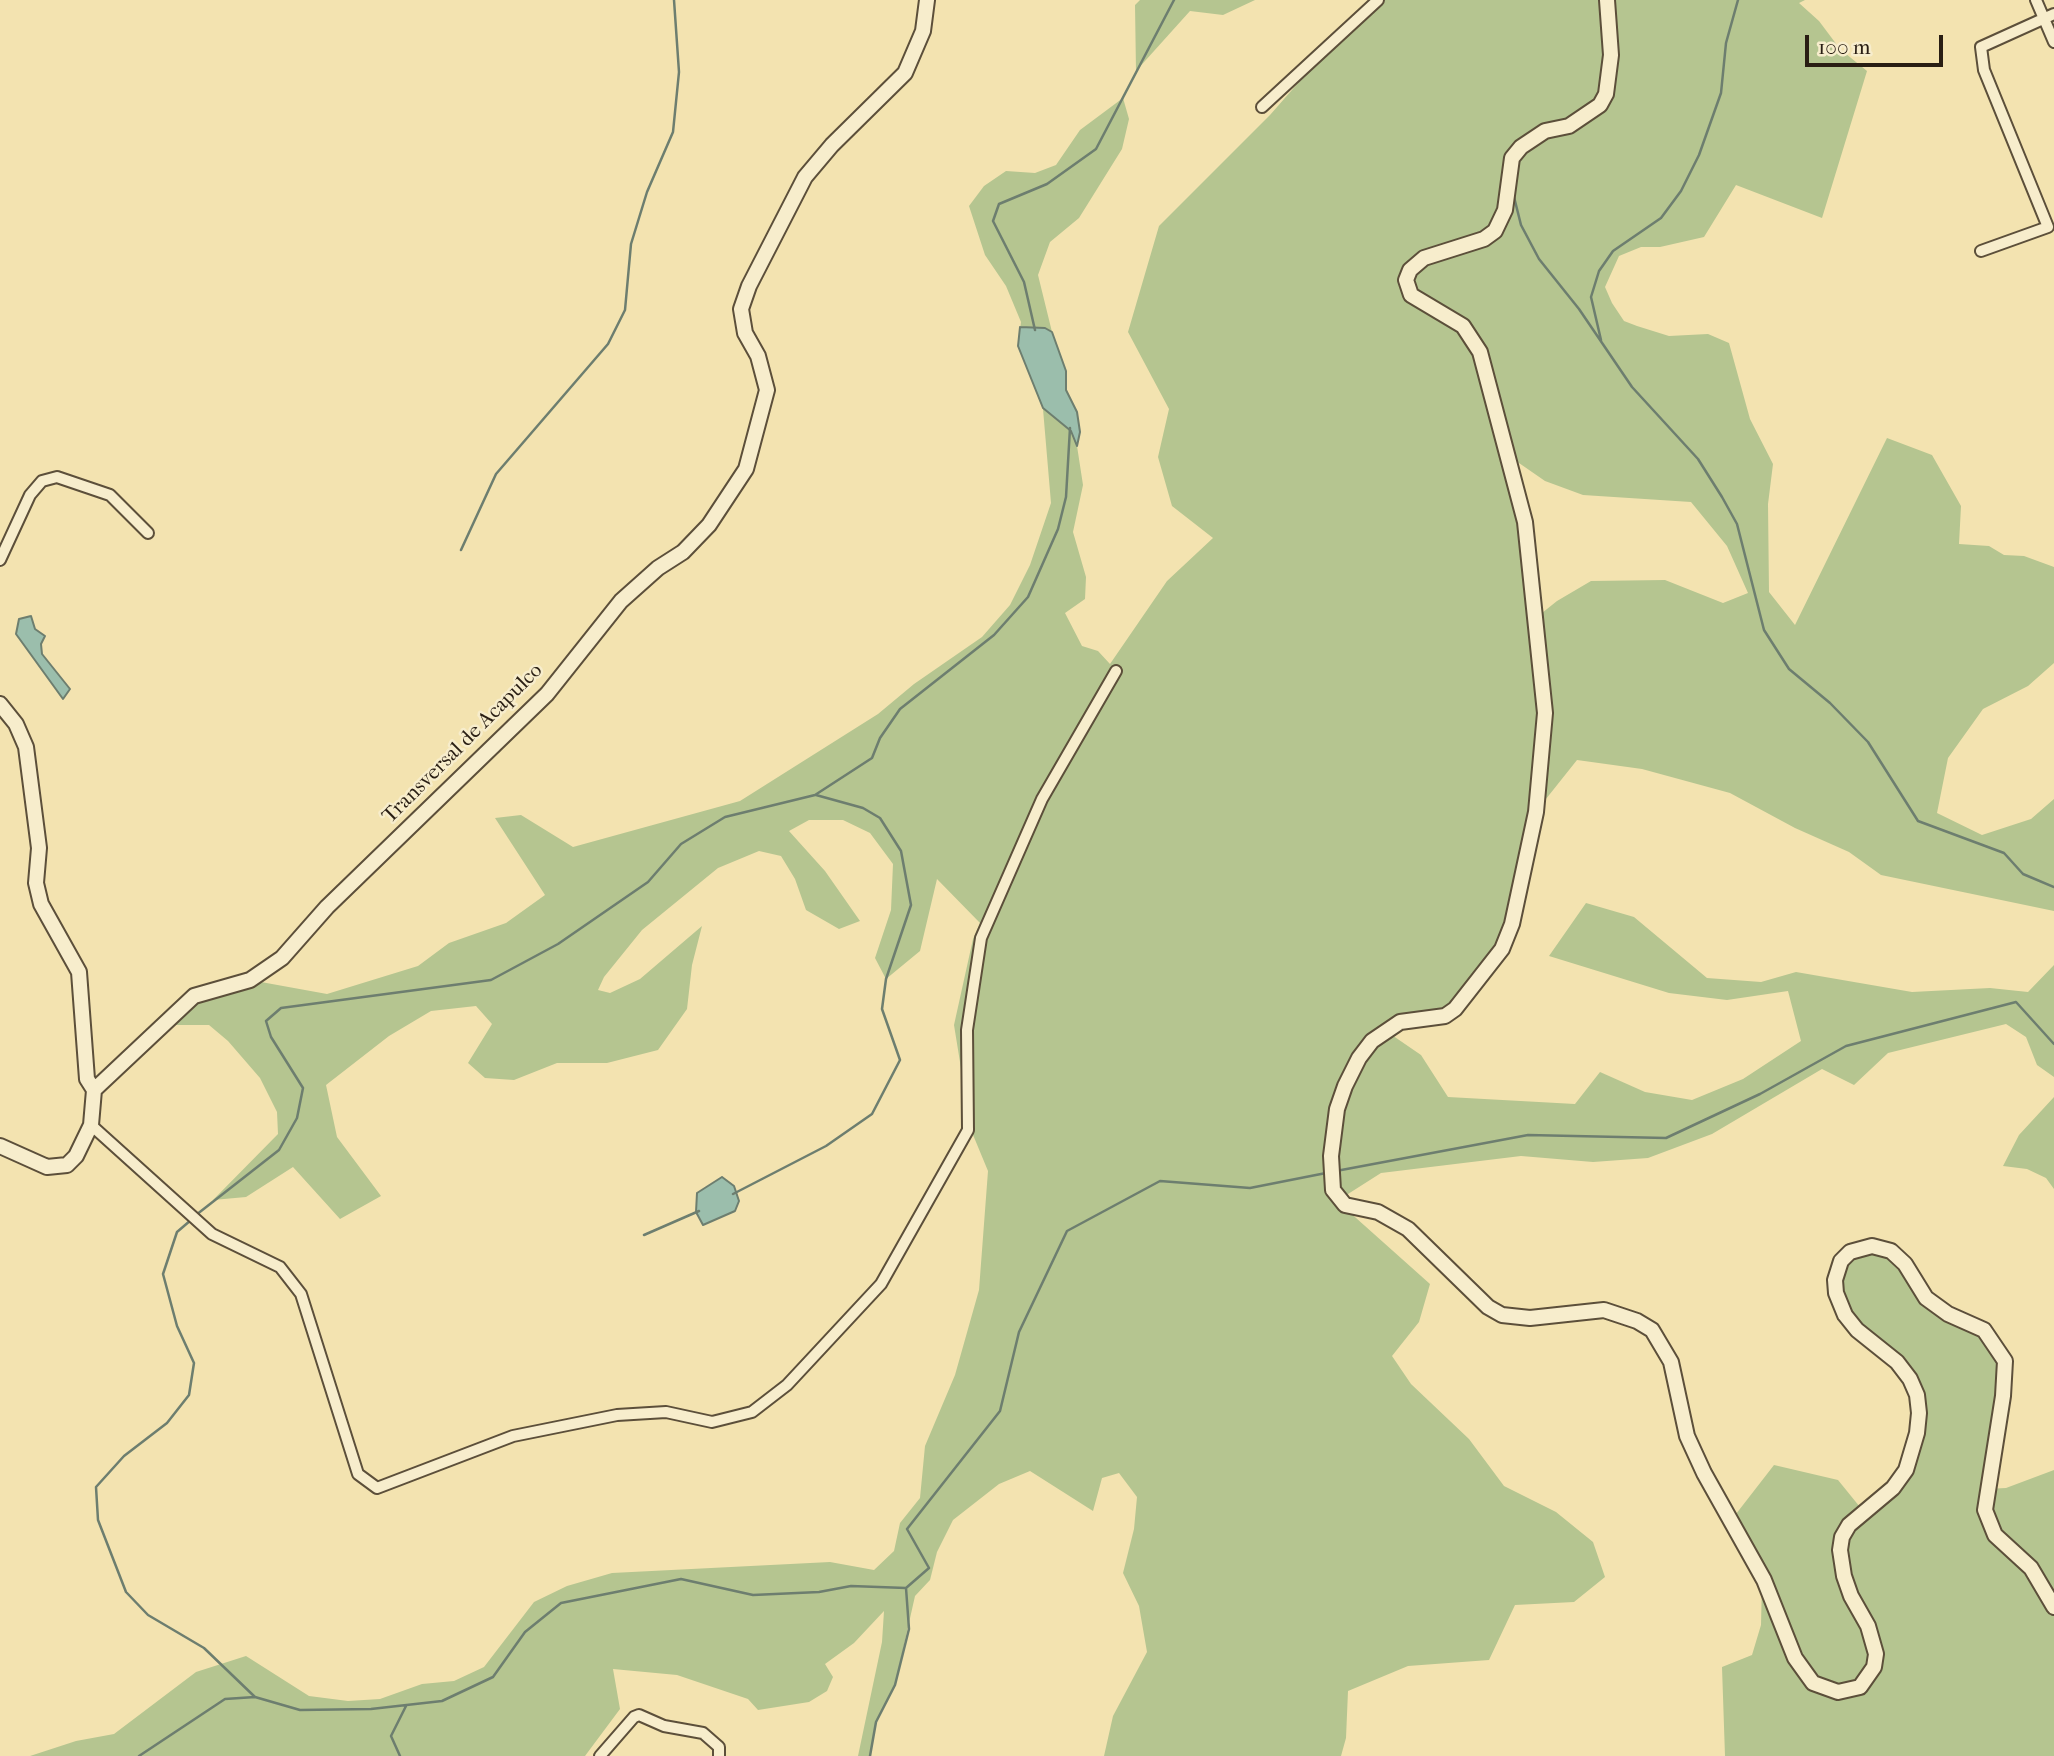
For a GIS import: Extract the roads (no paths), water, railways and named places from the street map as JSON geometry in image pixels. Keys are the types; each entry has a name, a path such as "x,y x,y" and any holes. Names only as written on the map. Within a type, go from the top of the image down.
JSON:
{"street":[{"name":"Transversal de Acapulco","path":"94,1090 194,996 250,979 282,958 327,907 547,694 621,601 658,568 683,552 709,525 746,469 767,390 758,356 745,332 741,309 748,286 805,177 832,145 905,73 923,32 927,0"},
{"path":"1262,107 1378,0"},
{"path":"1607,0 1611,55 1606,94 1600,105 1569,126 1545,131 1521,146 1512,158 1505,210 1496,231 1484,239 1424,258 1410,270 1406,280 1411,295 1463,326 1480,352 1525,522 1545,713 1535,812 1512,924 1503,949 1455,1009 1435,1018 1410,1018 1400,1022 1372,1041 1359,1058 1337,1110 1331,1156 1333,1190 1345,1205 1378,1212 1408,1229 1488,1307 1502,1315 1530,1318 1604,1310 1637,1321 1652,1330 1671,1362 1687,1436 1704,1473 1764,1580 1795,1658 1813,1683 1825,1690 1838,1692 1860,1687 1874,1667 1876,1654 1868,1626 1851,1596 1844,1576 1840,1550 1842,1537 1849,1525 1893,1488 1906,1470 1917,1433 1919,1413 1917,1395 1910,1379 1897,1362 1857,1330 1845,1315 1839,1304 1835,1280 1841,1261 1850,1252 1872,1246 1891,1251 1905,1264 1926,1298 1948,1314 1984,1330 2005,1361 2003,1396 1985,1510 1995,1535 2032,1569 2053,1602"},
{"path":"2036,0 2049,16 2054,42"},
{"path":"1981,251 2048,227 1980,57 1981,47 1987,43 2049,16"},
{"path":"0,560 30,495 42,481 57,477 110,495 148,533"},
{"path":"91,1125 212,1234 280,1267 301,1294 358,1474 377,1488 513,1436 617,1415 666,1412 712,1422 752,1412 787,1385 881,1284 968,1130 967,1030 981,938 1042,799 1116,671"},
{"path":"0,705 16,724 26,747 39,848 36,883 41,904 79,972 84,1061 88,1084 94,1090 91,1125 76,1156 67,1165 57,1168 0,1146"},
{"path":"600,1756 634,1717 639,1716 664,1726 704,1733 719,1746 719,1756"}],"waterway":[{"path":"461,550 496,474 608,344 625,310 631,244 647,192 673,132 679,72 674,0"},
{"path":"1035,330 1024,282 993,221 999,204 1047,184 1096,149 1174,0"},
{"path":"1601,340 1591,297 1599,271 1613,251 1661,218 1681,191 1699,155 1721,93 1726,43 1738,0"},
{"path":"1513,193 1521,225 1539,259 1579,309 1632,387 1698,459 1722,497 1737,524 1764,630 1789,669 1830,703 1868,742 1918,821 2004,853 2023,874 2054,887"},
{"path":"196,1215 279,1150 297,1118 303,1088 271,1037 266,1021 281,1008 491,980 558,944 648,882 681,844 725,817 815,795 872,758 880,738 900,709 994,635 1028,597 1058,529 1066,497 1070,428"},
{"path":"733,1194 826,1146 872,1114 900,1060 882,1009 886,979 911,905 901,851 880,818 863,808 816,795"},
{"path":"1336,1171 1528,1135 1666,1138 1760,1094 1846,1046 2016,1002 2054,1044"},
{"path":"139,1756 225,1699 255,1697 300,1710 371,1709 442,1701 493,1677 525,1632 561,1603 681,1579 753,1595 819,1592 851,1586 906,1588 929,1568 907,1529 1000,1411 1019,1332 1067,1231 1160,1181 1250,1188 1326,1173"},
{"path":"644,1235 699,1211"},
{"path":"191,1220 177,1232 163,1274 177,1326 194,1363 189,1395 167,1423 124,1456 96,1487 98,1520 126,1592 148,1615 204,1648 255,1697"},
{"path":"870,1756 876,1722 895,1685 909,1629 906,1588"},
{"path":"400,1756 391,1736 406,1706"}]}
